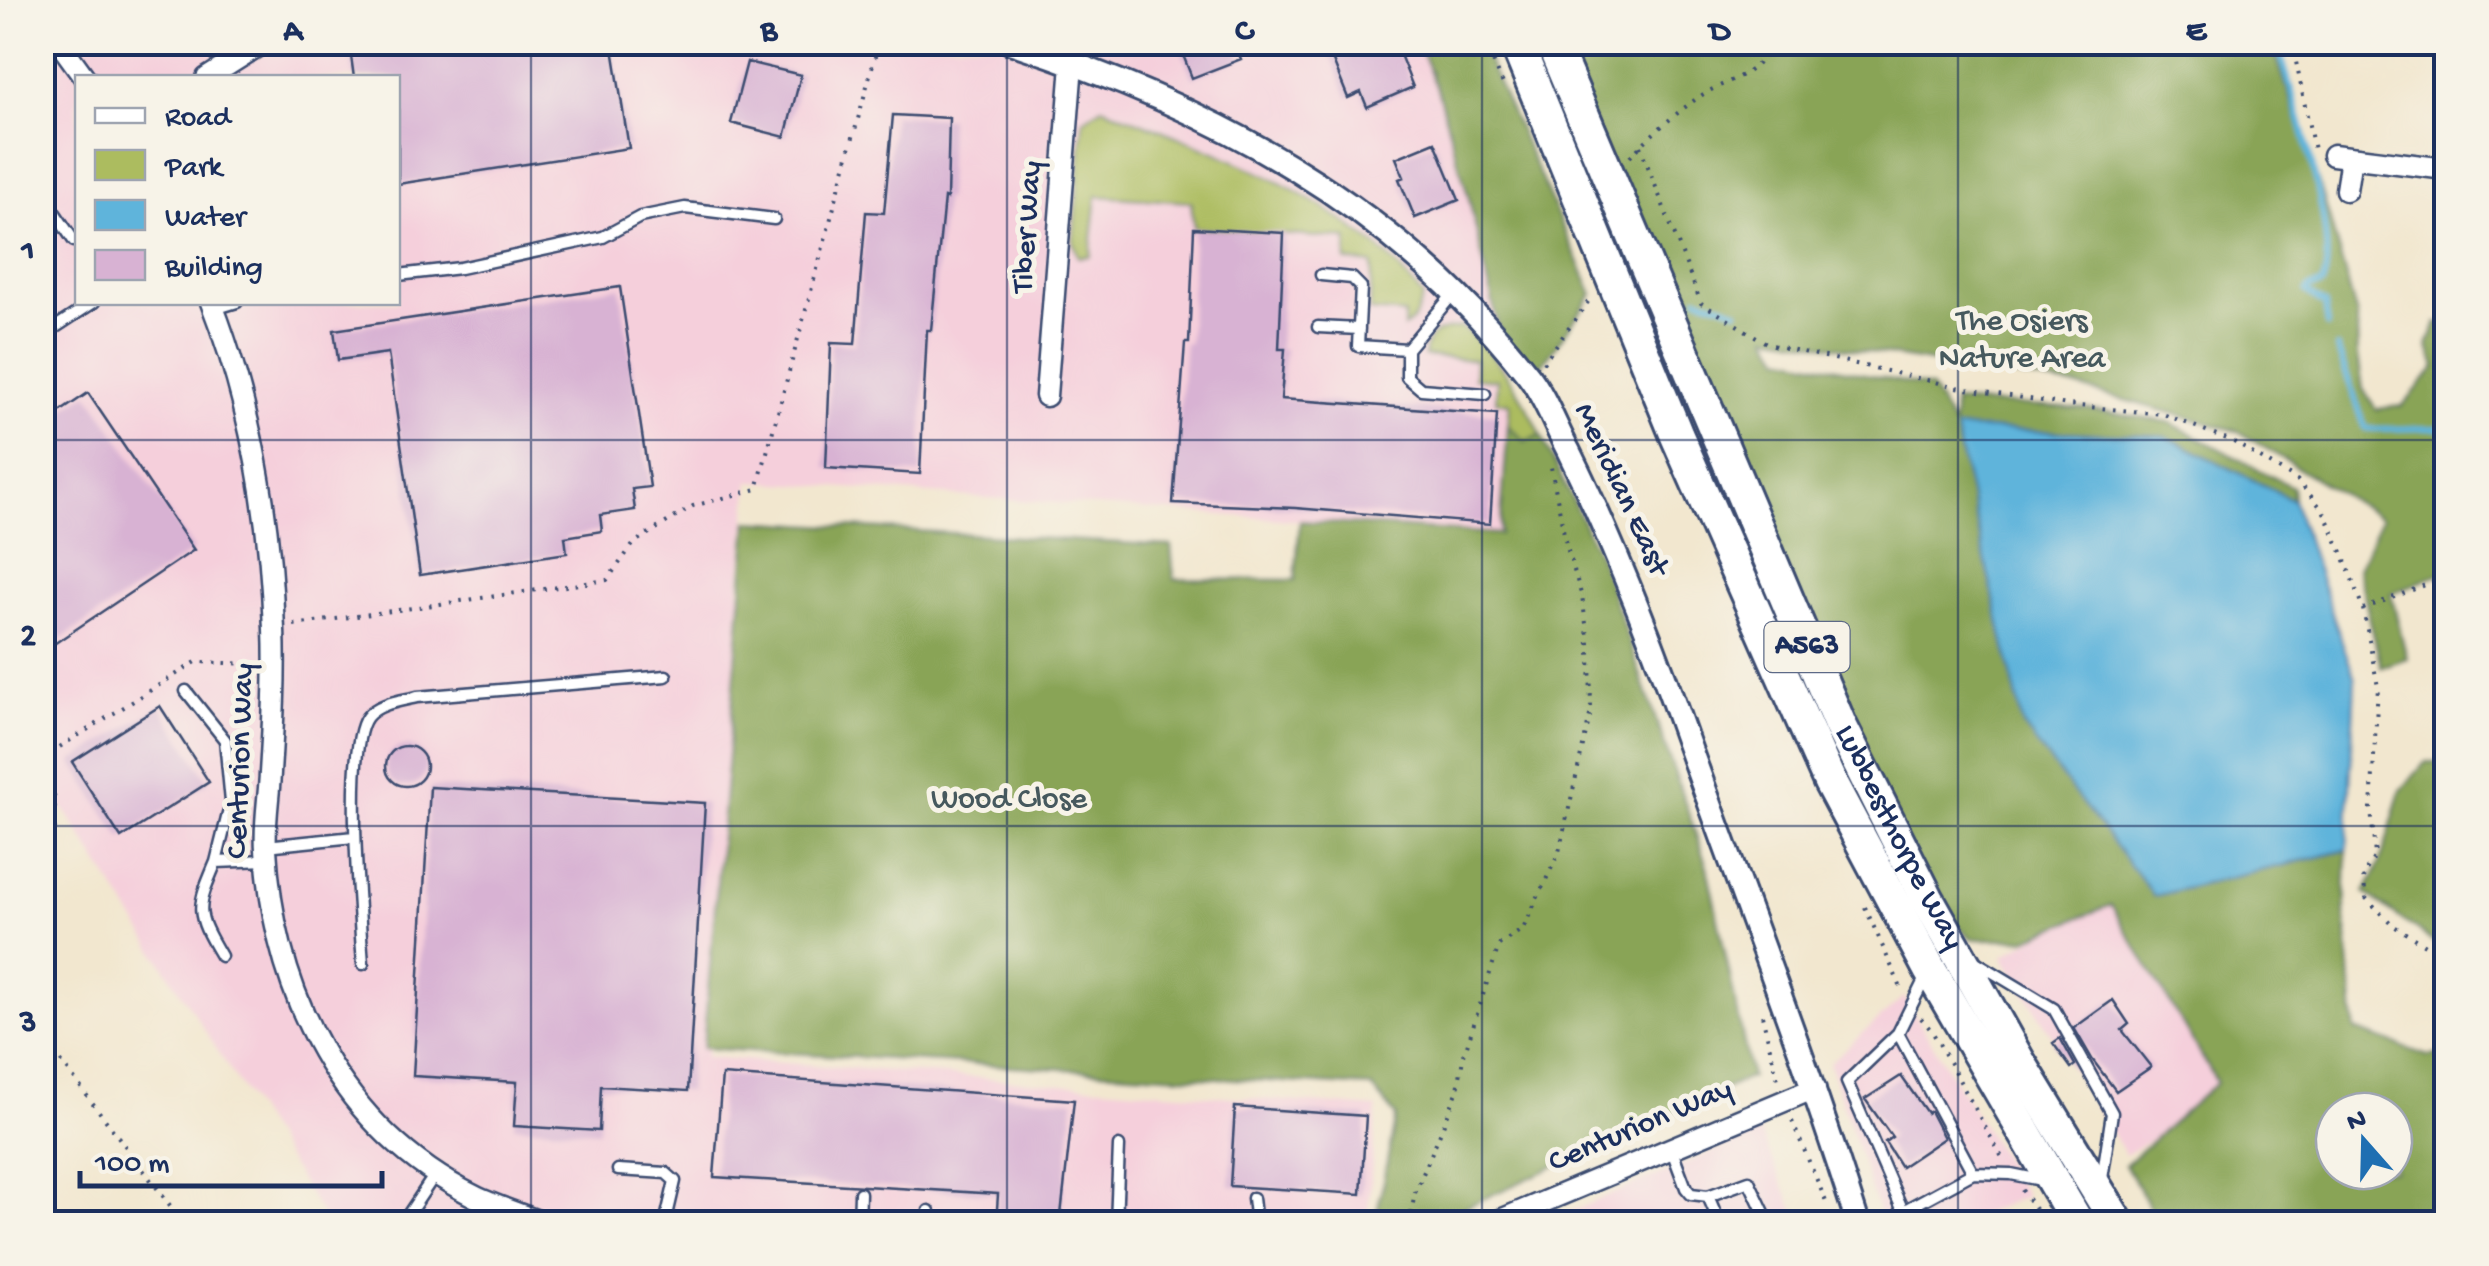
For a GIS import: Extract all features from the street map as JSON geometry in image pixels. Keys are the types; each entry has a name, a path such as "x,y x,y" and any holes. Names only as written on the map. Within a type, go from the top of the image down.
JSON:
{"highway":[{"name":"Lubbesthorpe Way","path":"1512,42 1548,120 1677,436 1830,782 1930,970 2078,1224"},
{"name":"Lubbesthorpe Way","path":"1554,42 1840,725 1927,898 2019,1062 2118,1224"}],"street":[{"path":"59,42 83,75"},
{"path":"212,75 264,42"},
{"name":"Meridian East","path":"1010,42 1175,104 1265,150 1373,219 1470,306 1532,379 1601,517 1649,632 1815,1088 1858,1224"},
{"name":"Tiber Way","path":"1046,396 1072,64"},
{"path":"2346,190 2342,157 2446,170"},
{"name":"Centurion Way","path":"212,306 260,470 275,664 266,853 274,925 290,986 314,1038 348,1092 387,1133 473,1195 545,1224"},
{"name":"Centurion Way","path":"1491,1224 1815,1088"}],"lane":[{"path":"42,194 74,241"},
{"path":"400,276 460,268 602,238 640,217 685,208 774,219"},
{"path":"1321,275 1352,278 1360,287 1358,346 1407,349"},
{"path":"1455,292 1407,349 1407,378 1421,389 1485,394"},
{"path":"42,336 89,305"},
{"path":"1318,326 1358,329"},
{"path":"364,964 354,837 360,731 368,715 389,703 417,698 666,676"},
{"path":"186,692 225,740 231,802 216,862 201,897 200,922 222,956"},
{"path":"216,862 354,837"},
{"path":"1958,951 2054,1008 2112,1114 2100,1194"},
{"path":"1930,970 1898,1033 1847,1082 1902,1211 1973,1172 2052,1182"},
{"path":"1898,1033 1973,1172"},
{"path":"1116,1224 1119,1146"},
{"path":"1671,1147 1691,1194 1708,1196 1749,1182 1769,1223"},
{"path":"618,1170 666,1173 675,1181 665,1224"},
{"path":"402,1224 436,1172"},
{"path":"858,1224 860,1193"},
{"path":"1708,1196 1720,1224"},
{"path":"1253,1198 1256,1224"}],"path":[{"path":"274,628 606,580 635,542 679,515 694,506 757,488 879,42"},
{"path":"1606,171 1626,161 1700,96 1752,70 1767,54 1770,42"},
{"path":"2292,42 2315,152 2342,157"},
{"path":"1640,146 1701,303 1768,344 1966,389 2163,414 2232,441 2297,480 2324,510 2362,609 2378,687 2372,808 2375,856 2363,875 2366,898 2394,926 2446,958"},
{"path":"1532,379 1594,294"},
{"path":"1409,1224 1415,1194 1458,1090 1463,1058 1499,944 1523,929 1559,852 1591,711 1590,650 1582,597 1566,544 1550,463"},
{"path":"2362,609 2446,577"},
{"path":"42,758 196,662 275,664"},
{"path":"42,778 55,798 55,826 42,884"},
{"path":"42,1036 184,1224"},
{"path":"1820,1224 1833,1218"}],"shaded area":[{"path":"43,43 1418,43 1437,89 1469,199 1511,391 1500,535 750,481 739,595 755,594 706,1057 1377,1108 1367,1223 327,1223 63,807 43,822"},
{"path":"2110,890 2233,1089 2125,1155 2003,956"},
{"path":"1904,997 2026,1196 1959,1223 1882,1223 1829,1063"},
{"path":"1760,1132 1800,1223 1541,1224"}],"green space":[{"path":"1418,43 1480,43 1593,294 1532,379 1502,343 1469,199 1437,89"},
{"name":"The Osiers Nature Area","path":"1557,43 2272,43 2323,196 2357,316 2363,389 2376,409 2402,406 2436,367 2428,345 2437,323 2446,324 2446,571 2391,594 2407,658 2381,667 2358,569 2381,518 2237,431 2077,387 1768,335 1781,356 1931,388 1953,426 1954,402 2089,409 2169,422 2292,487 2293,500 2165,436 2153,896 2347,850 2345,911 2355,1030 2428,1056 2446,1054 2446,1223 2159,1223 2125,1165 2217,1082 2111,905 2025,939 1971,939 1927,898"},
{"path":"2380,43 2446,43 2446,56"},
{"path":"1102,107 1252,169 1289,187 1357,230 1387,256 1423,297 1415,318 1404,327 1404,314 1370,311 1372,264 1346,261 1348,239 1194,228 1191,202 1097,196 1090,256 1078,257 1073,242 1083,120"},
{"path":"1461,327 1508,376 1541,435 1525,442 1508,426 1510,403 1496,401 1497,380 1474,378 1475,360 1424,356 1431,336"},
{"name":"Wood Close","path":"1508,426 1525,441 1541,435 1599,556 1707,866 1751,1077 1430,1223 1389,1223 1376,1218 1396,1116 1372,1087 703,1048 748,521 1171,546 1174,579 1295,580 1300,521 1500,534"},
{"path":"2426,762 2446,762 2446,944 2439,946 2365,893 2380,863 2401,790"}],"water":[{"path":"1955,428 2165,436 2293,500 2355,679 2347,850 2154,896 2023,726"}],"building":[{"path":"439,42 612,42 629,148 400,184 400,75 354,75 351,56"},
{"path":"1178,42 1234,42 1241,59 1192,78"},
{"path":"1337,42 1395,42 1413,87 1367,107 1361,92 1348,98 1331,56 1341,52"},
{"path":"747,62 801,75 785,137 731,123"},
{"path":"893,115 949,118 947,199 944,198 931,330 927,330 920,474 826,468 831,343 855,344 866,212 884,213"},
{"path":"1435,142 1459,200 1415,218 1399,179 1404,177 1396,158"},
{"path":"1194,228 1284,233 1279,349 1285,349 1281,399 1497,414 1490,524 1295,508 1173,503 1185,343 1189,343"},
{"path":"620,287 650,487 632,489 635,510 600,515 602,531 565,537 567,553 420,575 388,353 338,360 334,330"},
{"path":"88,393 194,550 42,652 42,424"},
{"path":"160,706 209,782 121,838 72,762"},
{"path":"406,746 420,752 426,766 420,780 406,786 392,780 386,766 392,752"},
{"path":"430,787 705,803 688,1091 601,1086 599,1131 514,1126 517,1082 413,1076"},
{"path":"2113,1000 2129,1024 2122,1030 2151,1067 2116,1091 2074,1028"},
{"path":"2060,1038 2075,1065 2071,1068 2053,1043"},
{"path":"722,1075 1074,1100 1060,1224 996,1224 998,1194 714,1177"},
{"path":"1901,1076 1927,1113 1930,1111 1944,1138 1901,1167 1885,1142 1892,1137 1865,1099"},
{"path":"1235,1107 1366,1116 1361,1194 1230,1186"}],"waterway":[{"path":"2277,42 2312,166 2325,236 2322,285 2306,292 2325,305 2328,326"},
{"path":"1698,297 1737,310"},
{"path":"2337,348 2366,429 2446,428"}]}
